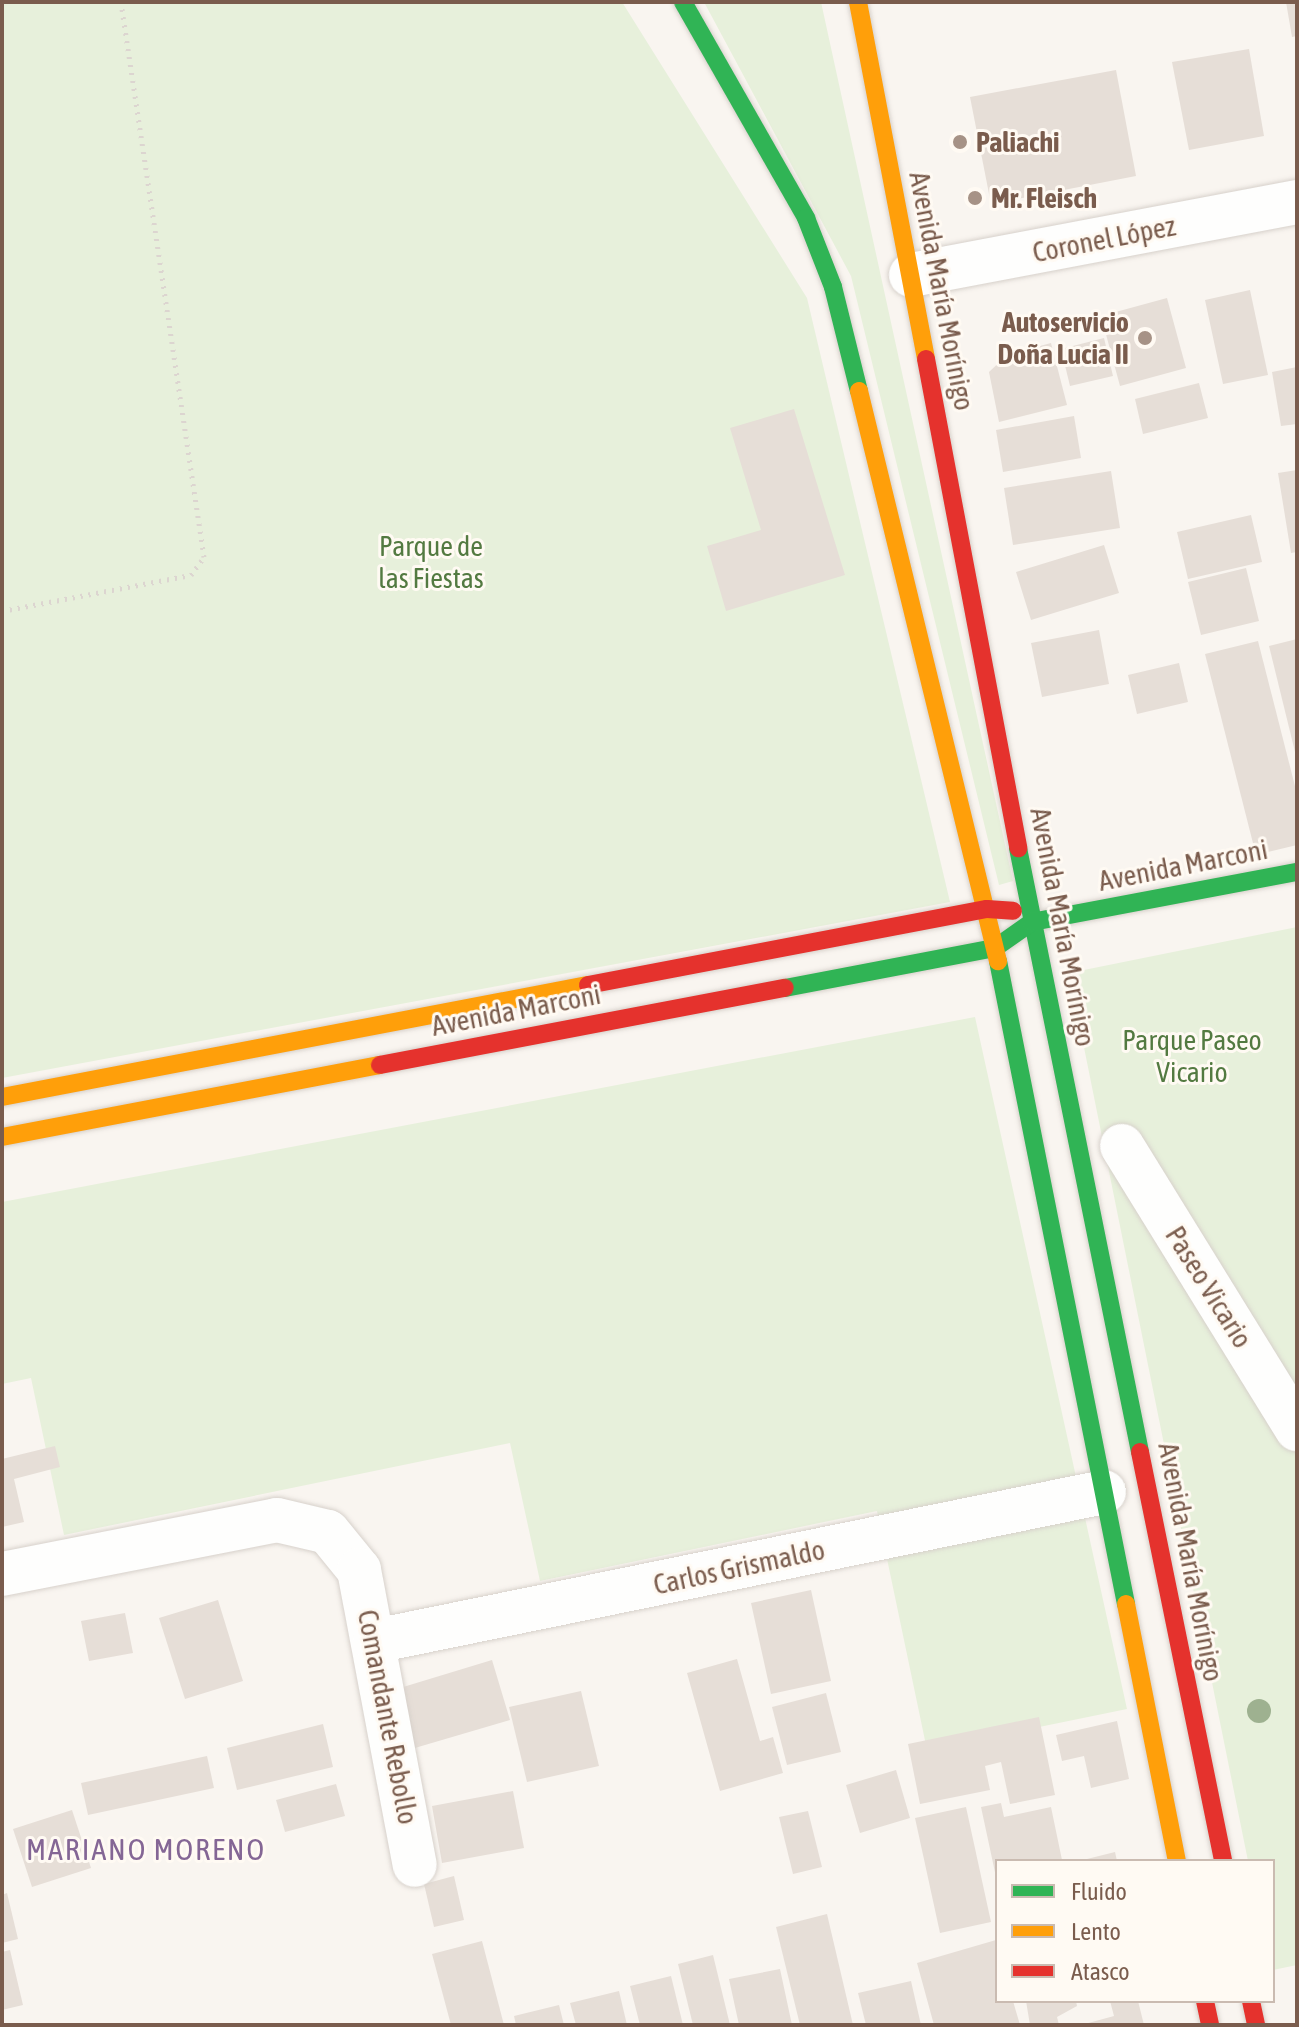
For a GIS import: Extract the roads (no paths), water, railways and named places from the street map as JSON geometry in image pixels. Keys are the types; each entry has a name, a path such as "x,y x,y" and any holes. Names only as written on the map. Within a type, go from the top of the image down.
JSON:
{"main road":[{"path":"683,2 806,218 833,287 987,909 1177,1859"},
{"name":"Avenida María Morínigo","path":"858,2 1032,922 1223,1859"},
{"name":"Avenida Marconi","path":"2,1137 995,948 1032,922 1297,872"},
{"name":"Avenida Marconi","path":"2,1097 1004,906 1032,922"},
{"path":"1205,2003 1210,2025"},
{"path":"1251,2003 1256,2025"}],"street":[{"name":"Coronel López","path":"911,275 1297,202"},
{"name":"Paseo Vicario","path":"1122,1146 1297,1429"},
{"name":"Carlos Grismaldo","path":"375,1641 1104,1492"},
{"name":"Comandante Rebollo","path":"2,1574 277,1520 328,1532 359,1570 375,1641 415,1865"}],"place":[{"name":"Paliachi","path":"960,142"},
{"name":"Mr. Fleisch","path":"975,198"},
{"name":"Autoservicio Doña Lucia II","path":"1145,338"}],"district":[{"name":"MARIANO MORENO","path":"146,1849"}],"park label":[{"name":"Parque de las Fiestas","path":"431,562"},
{"name":"Parque Paseo Vicario","path":"1192,1056"}]}
